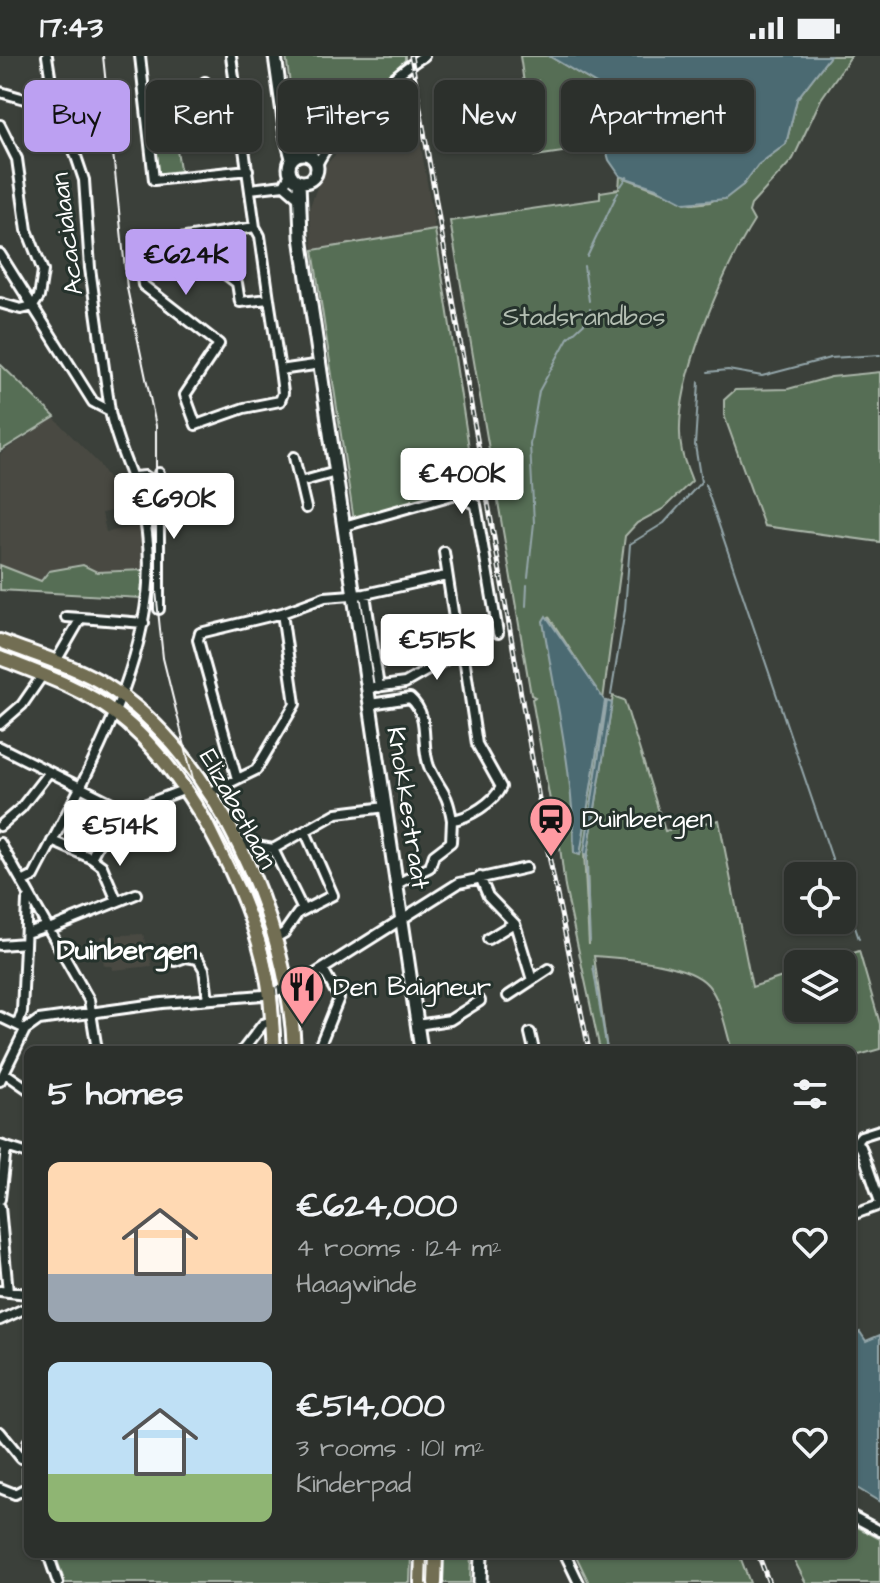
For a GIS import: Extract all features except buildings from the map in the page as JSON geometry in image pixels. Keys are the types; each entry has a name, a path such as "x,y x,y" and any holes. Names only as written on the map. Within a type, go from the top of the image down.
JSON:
{"main road":[{"name":"Elizabetlaan","path":"0,641 97,680 120,695 176,746 209,793 277,937 289,986 294,1046"},
{"name":"Elizabetlaan","path":"0,658 114,712 159,752 186,789 245,906 270,993 274,1046"},
{"path":"421,1583 422,1558"},
{"path":"435,1583 436,1558"}],"street":[{"name":"Acacialaan","path":"47,56 53,80"},
{"path":"140,56 154,180 248,170"},
{"path":"231,56 235,80"},
{"path":"275,56 284,127 299,155 317,165"},
{"path":"391,80 424,56"},
{"path":"0,92 24,99"},
{"path":"0,125 17,159 27,230 43,271 39,297 33,306 21,309 0,303"},
{"name":"Acacialaan","path":"74,152 84,180 90,268 110,411 114,430 134,477"},
{"path":"245,152 283,393 280,401 244,408 196,425 185,395 219,344 143,285 136,250 141,244 255,227"},
{"path":"299,155 307,152"},
{"path":"250,189 316,174 325,152"},
{"path":"299,155 295,180 301,206"},
{"name":"Knokkestraat","path":"295,180 344,526 360,595 373,688 370,704 420,1046"},
{"path":"192,237 195,251 237,283 240,302 269,299"},
{"path":"0,254 93,402 110,411"},
{"path":"280,370 321,364"},
{"path":"294,457 306,508"},
{"path":"300,482 336,472"},
{"path":"24,881 34,876 114,712 155,591 159,473"},
{"path":"145,516 151,511 151,480 145,476 134,477 145,516 159,609"},
{"path":"344,526 456,494 470,499 476,505 498,633"},
{"path":"444,552 477,744 501,787 497,795 469,814 452,820"},
{"path":"237,779 198,636 274,612 282,613 325,597 360,595 446,576"},
{"path":"209,793 256,770 295,704 282,613"},
{"path":"66,617 144,623"},
{"path":"55,663 81,618"},
{"path":"373,688 405,683 459,652"},
{"path":"0,724 22,705 42,676"},
{"path":"397,884 430,867 434,855 451,842 452,820 444,786 430,767 422,712 410,698 405,683"},
{"path":"370,704 410,698"},
{"path":"0,747 133,811 186,789"},
{"path":"0,826 21,808 49,772"},
{"path":"91,858 118,806"},
{"path":"237,847 245,844 273,849 337,813 386,807"},
{"path":"277,937 303,910 333,892 305,831"},
{"path":"52,841 102,866 117,901"},
{"path":"0,843 75,969 92,1011 96,1046"},
{"path":"273,849 303,910"},
{"path":"0,1017 22,1027 39,1020 92,1011 270,993 323,969 459,883 526,868"},
{"path":"480,877 488,896 514,923 532,980"},
{"path":"26,933 136,894"},
{"path":"24,1087 2,1077 22,1027 27,901 30,898"},
{"path":"488,939 514,923"},
{"path":"0,945 25,943"},
{"path":"177,957 193,957 201,963 208,999"},
{"path":"320,1046 338,1002 336,990 323,969"},
{"path":"508,996 549,969"},
{"path":"417,1025 450,1020 480,1001"},
{"path":"246,1046 263,1024 272,1021"},
{"path":"530,1033 533,1046"},
{"path":"856,1140 880,1130"},
{"path":"0,1199 3,1146 24,1153"},
{"path":"856,1147 880,1204 856,1213"},
{"path":"0,1207 4,1291 24,1294"},
{"path":"0,1320 24,1309"},
{"path":"0,1432 24,1459"},
{"path":"0,1488 15,1494 24,1489"},
{"path":"856,1518 880,1531"},
{"path":"49,1558 58,1583"},
{"path":"480,1583 481,1558"},
{"path":"567,1558 579,1583"}],"shaded area":[{"path":"418,129 435,230 313,250 309,209 325,166 338,152 418,152"},
{"path":"54,418 99,464 116,492 130,485 137,504 102,513 106,532 141,526 145,569 98,572 84,564 48,570 41,580 0,564 0,454"},
{"path":"143,934 152,966 113,970 112,966 104,966 101,936"}],"green space":[{"path":"286,56 405,56 405,60 384,80 289,80"},
{"path":"520,56 549,56 590,80 561,80 563,152 535,156 534,152 545,152 545,80 524,80"},
{"name":"Stadsrandbos","path":"830,56 851,56 821,99 793,159 751,205 749,212 754,221 727,270 701,333 683,398 680,427 682,452 692,481 663,509 637,523 625,536 603,700 549,617 571,784 574,853 580,855 607,701 584,853 589,945 587,858 613,696 624,700 665,831 719,820 752,987 784,977 784,1022 856,1022 856,952 859,951 880,1024 880,1049 856,1056 856,1046 731,1046 716,999 699,977 671,966 594,956 606,1046 599,1046 565,887 557,823 554,823 532,699 535,697 531,695 450,221 600,199 600,192 619,189 620,176 694,204 710,202 743,185 758,165 786,144 797,99"},
{"path":"153,152 177,152 181,175 160,177 155,173"},
{"path":"435,230 475,486 354,521 313,250"},
{"path":"0,364 55,417 0,451"},
{"path":"880,372 880,542 764,526 724,415 724,400 735,390 788,389 831,377"},
{"path":"0,565 41,581 49,571 83,565 97,572 143,570 141,598 0,590"},
{"path":"856,1526 880,1539 880,1583 806,1583 793,1558 856,1558"},
{"path":"56,1558 411,1558 410,1583 65,1583"},
{"path":"440,1558 471,1558 470,1583 439,1583"},
{"path":"577,1558 741,1558 750,1583 589,1583"}],"water":[{"path":"549,56 830,56 797,99 786,144 758,165 743,185 725,199 685,203 656,188 620,176 607,152 754,152 754,80 590,80"},
{"path":"546,616 605,701 580,855 574,853 571,794 543,621"},
{"path":"607,701 612,703 587,858 584,853"},
{"path":"860,1332 866,1341 880,1335 880,1502 856,1487 856,1334"}],"waterway":[{"path":"621,186 627,177"},
{"path":"587,257 618,192"},
{"path":"584,266 589,301"},
{"path":"528,577 534,523 530,444 539,391 568,338 592,316 590,309"},
{"path":"708,372 728,370 762,376 830,358 880,355"},
{"path":"611,695 625,610 630,544 664,523 701,482 695,445 699,382"},
{"path":"705,484 833,862"},
{"path":"526,606 527,585"},
{"path":"586,854 590,941"},
{"path":"856,930 859,939"},
{"path":"593,966 606,1046"}],"tram line":[{"path":"103,56 127,288 156,426 156,591 163,658 194,783 245,888 265,938 277,990 282,1046"},
{"path":"426,1583 427,1558"}],"railway":[{"path":"411,56 548,851 588,1046"},
{"path":"760,1558 769,1583"}],"place":[{"name":"Duinbergen","path":"551,858"},
{"name":"Den Baigneur","path":"302,1026"}],"district":[{"name":"Duinbergen","path":"127,950"}]}
